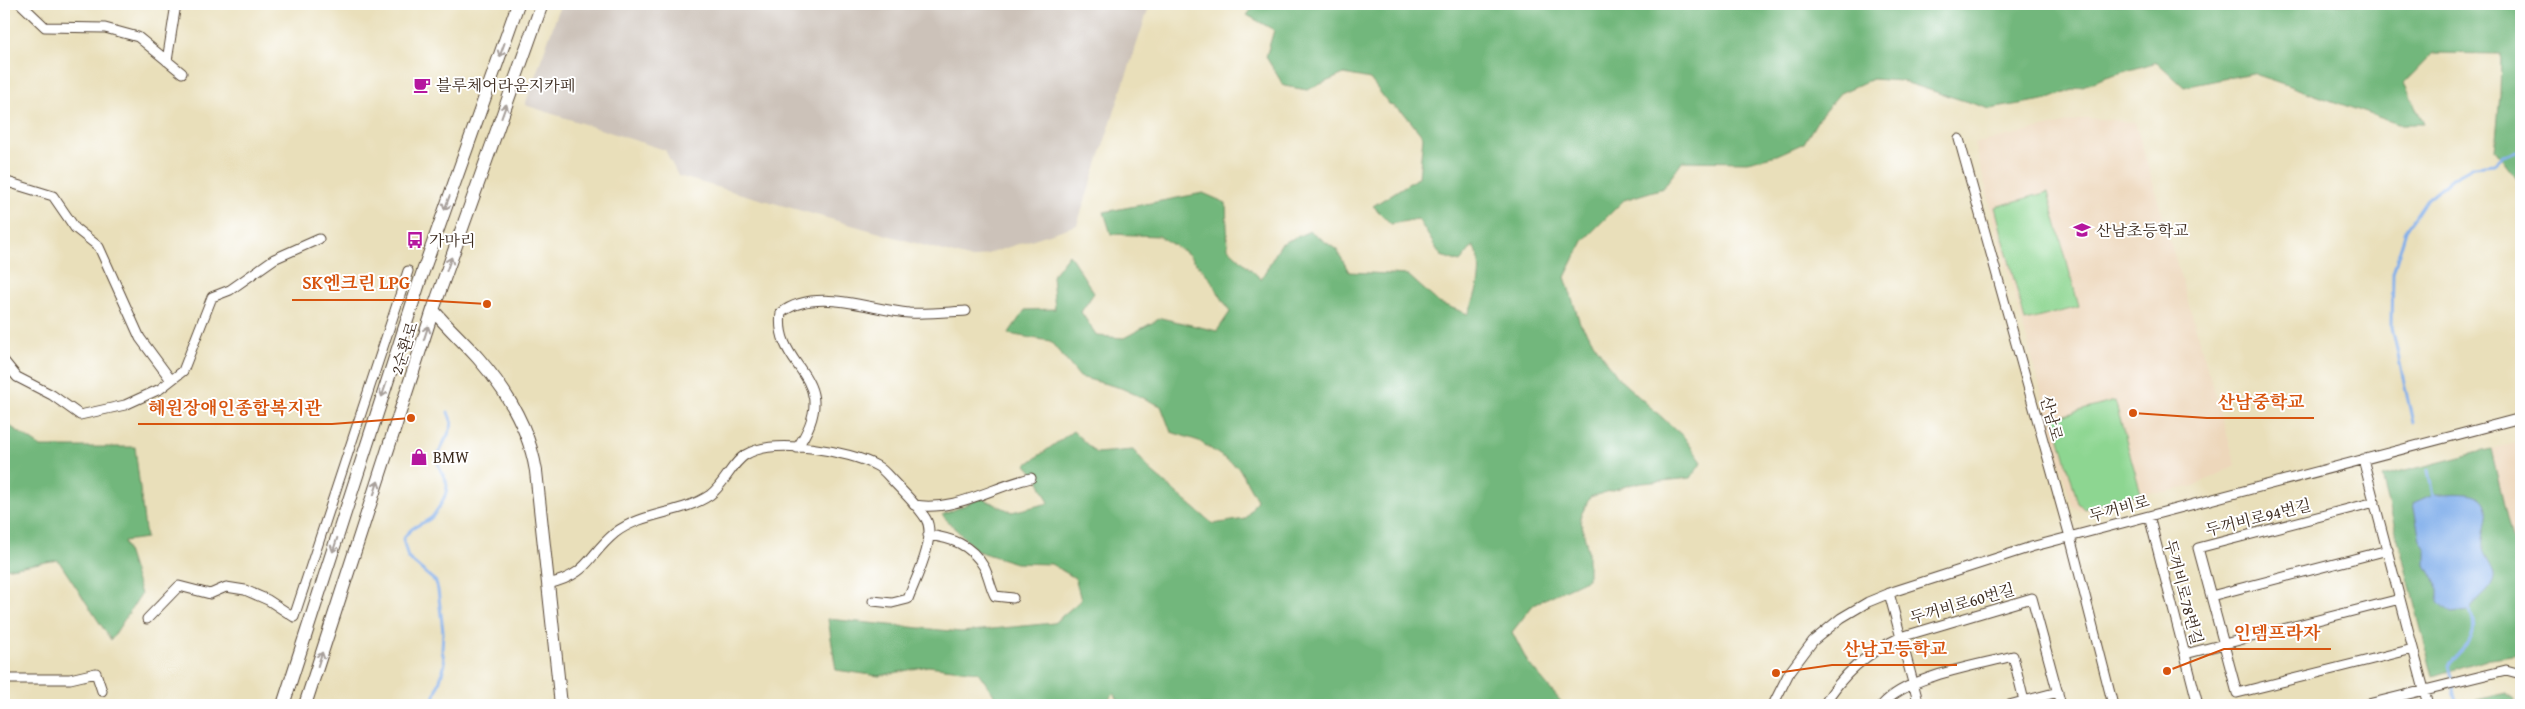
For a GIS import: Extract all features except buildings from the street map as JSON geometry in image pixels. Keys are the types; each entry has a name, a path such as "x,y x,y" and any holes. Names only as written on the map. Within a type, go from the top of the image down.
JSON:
{"street":[{"path":"21,4 45,27 105,28 138,37 182,73"},
{"path":"167,61 176,4"},
{"name":"2순환로","path":"283,705 421,277 518,4"},
{"name":"2순환로","path":"305,705 433,310 542,4"},
{"name":"산남로","path":"1959,139 2070,537 2114,705"},
{"path":"4,181 53,196 75,228 99,247 140,338 171,380"},
{"path":"4,361 17,377 52,395 80,415 125,405 160,390 183,371 212,297 230,290 274,259 319,239"},
{"path":"147,619 179,586 210,594 226,587 245,590 268,600 294,617 408,271"},
{"path":"797,448 808,432 814,414 815,398 785,340 780,321 781,313 788,308 818,301 839,300 907,313 966,311"},
{"path":"433,310 479,359 508,399 525,431 536,471 561,705"},
{"name":"두꺼비로","path":"1773,705 1789,673 1814,641 1841,618 1889,593 2031,547 2521,418"},
{"path":"548,584 577,574 616,532 710,495 745,455 760,450 797,448 833,451 859,458 880,468 927,520 928,535 925,555 908,599 892,603 874,601"},
{"path":"2363,459 2428,705"},
{"path":"914,505 931,508 948,505 1006,484 1031,478"},
{"name":"두꺼비로94번길","path":"2375,502 2198,548 2237,693 2413,649"},
{"name":"두꺼비로78번길","path":"2149,516 2198,705"},
{"path":"928,535 950,538 963,544 984,567 995,596 1013,598"},
{"path":"2211,596 2388,550"},
{"name":"두꺼비로60번길","path":"1889,593 1919,705"},
{"name":"두꺼비로60번길","path":"1824,705 1846,675 1862,660 1900,637 2032,598 2058,692"},
{"name":"두꺼비로78번길","path":"2185,654 2400,598"},
{"path":"1882,705 1913,683 2012,656 2024,703"},
{"path":"2364,705 2495,672 2506,670 2521,674"},
{"path":"4,680 70,680 96,673 102,691"},
{"path":"2008,705 2024,703 2058,692 2061,705"}],"shaded area":[{"path":"561,4 1150,4 1077,225 972,259 678,176 665,150 525,105"},
{"path":"2086,118 2135,122 2236,465 2194,486 2166,492 2154,492 2081,511 2072,506 1974,144"},
{"path":"2521,442 2521,578 2491,449"}],"green space":[{"path":"1256,4 2521,4 2521,185 2495,150 2500,95 2501,54 2433,53 2404,83 2424,124 2398,124 2252,73 2184,87 2157,62 2106,77 2049,99 1990,109 1901,81 1872,79 1840,93 1819,118 1804,143 1777,155 1747,162 1683,161 1663,188 1624,200 1583,241 1565,277 1580,323 1619,379 1684,437 1702,462 1691,478 1633,484 1590,497 1580,517 1588,551 1588,579 1534,604 1512,632 1528,663 1564,705 1121,705 1114,693 1103,705 1001,705 978,672 928,666 879,676 836,670 828,619 961,632 1054,623 1081,600 1075,578 1051,564 1016,563 977,551 942,515 981,498 1012,512 1049,503 1037,477 1026,465 1073,431 1096,453 1133,450 1152,472 1213,524 1245,519 1257,500 1239,468 1199,441 1171,432 1161,406 1121,388 1080,377 1050,341 1008,334 1025,310 1055,309 1052,276 1069,254 1094,293 1081,312 1097,336 1124,338 1161,318 1217,331 1230,312 1209,277 1188,254 1159,236 1111,234 1104,212 1203,193 1226,203 1228,248 1261,279 1281,244 1310,231 1337,250 1349,272 1408,275 1439,303 1468,314 1477,289 1480,271 1477,254 1473,246 1460,262 1441,256 1418,219 1391,224 1373,206 1419,177 1423,137 1404,113 1389,104 1370,79 1344,74 1307,90 1284,86 1266,57 1274,30 1247,15"},
{"path":"2048,192 2079,307 2025,321 1995,207"},
{"path":"2115,401 2141,493 2084,509 2078,503 2054,418"},
{"path":"4,422 41,447 135,447 146,538 124,541 141,594 111,640 58,560 4,569"},
{"path":"2491,449 2521,578 2521,650 2519,654 2490,658 2433,676 2382,477"},
{"path":"2507,693 2516,699 2514,705 2455,705"}],"water":[{"path":"2456,493 2473,495 2484,503 2487,510 2483,549 2493,569 2494,577 2491,585 2470,611 2451,613 2439,602 2439,589 2426,565 2426,550 2420,540 2413,503 2433,494"}],"waterway":[{"path":"2413,423 2392,327 2393,273 2406,230 2426,200 2454,177 2474,166 2494,164 2503,156 2517,151"},
{"path":"432,705 445,664 442,650 443,631 438,590 436,582 408,558 403,539 411,530 433,516 441,504 447,489 438,459 452,423 448,412"},
{"path":"2428,470 2433,496"},
{"path":"2458,705 2448,665 2466,646 2473,634 2473,618 2469,608"}],"place":[{"name":"블루체어라운지카페","path":"422,85"},
{"name":"산남초등학교","path":"2082,230"},
{"name":"가마리","path":"415,240"},
{"name":"SK엔크린 LPG","path":"487,304"},
{"name":"산남중학교","path":"2133,413"},
{"name":"혜원장애인종합복지관","path":"411,418"},
{"name":"BMW","path":"419,457"},
{"name":"인뎀프라자","path":"2167,671"},
{"name":"산남고등학교","path":"1776,673"}]}
